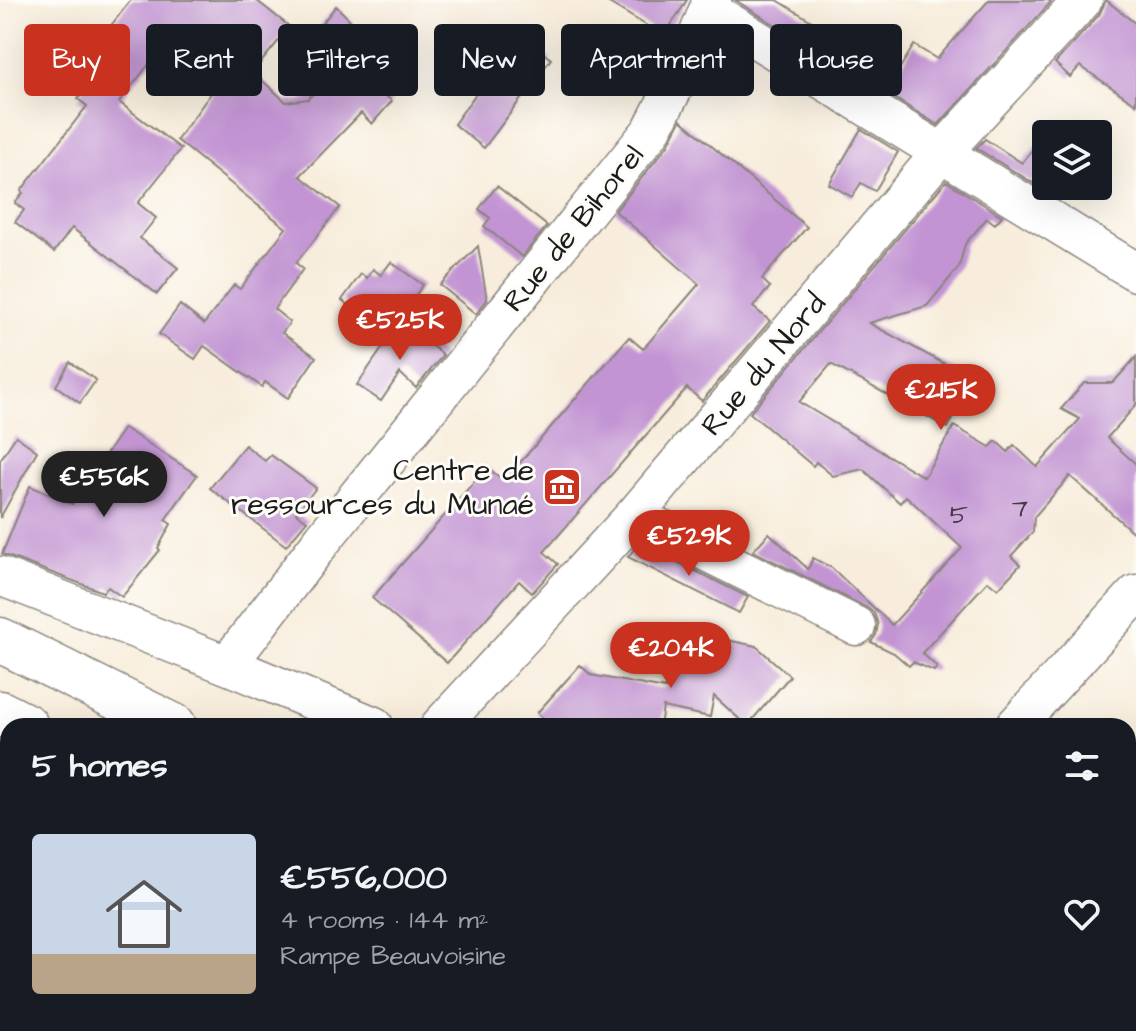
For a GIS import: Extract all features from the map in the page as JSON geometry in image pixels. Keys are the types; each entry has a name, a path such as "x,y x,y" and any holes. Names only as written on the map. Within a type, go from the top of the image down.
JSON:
{"main road":[{"path":"0,640 158,718"}],"street":[{"name":"Rue du Nord","path":"447,718 634,516 942,153 1083,0"},
{"path":"710,5 1136,272"},
{"name":"Rue de Bihorel","path":"227,665 324,538 651,131 690,56 710,5"},
{"path":"634,516 856,626"},
{"path":"0,576 355,718"},
{"path":"1022,718 1136,594"}],"building":[{"path":"131,0 256,0 286,24 278,24 278,42 262,61 262,24 146,24 146,68 130,88 130,24 112,24"},
{"path":"604,0 687,0 672,24 644,24"},
{"path":"735,0 777,0 816,24 774,24"},
{"path":"989,0 1051,2 938,125 891,96 902,96 902,65 914,45 937,59"},
{"path":"1106,0 1136,24 1136,104 1080,66 1070,77 1055,63 1099,15"},
{"path":"336,6 354,24 321,24"},
{"path":"262,80 286,102 311,96 386,96 392,101 372,124 361,113 300,176 340,207 296,263 303,269 274,309 290,322 282,333 316,357 288,398 265,382 262,387 204,346 195,359 159,334 180,305 204,324 234,285 240,289 286,228 177,140 209,96 262,96"},
{"path":"80,96 124,96 119,102 181,149 138,203 156,218 140,238 178,268 157,294 72,228 54,252 15,222 24,210 15,203 23,193 21,191 87,106 78,99"},
{"path":"474,96 523,96 484,148 454,124"},
{"path":"681,120 807,227 762,279 770,287 753,307 770,321 702,401 687,388 544,552 558,564 532,593 519,581 447,663 372,598 487,467 504,481 629,337 643,349 699,284 615,211 668,145"},
{"path":"861,129 898,152 875,191 861,183 852,197 829,184"},
{"path":"985,139 1022,163 1032,150 1032,182 976,148"},
{"path":"946,181 1002,216 995,224 987,218 965,244 959,267 927,306 869,323 974,380 948,428 831,364 799,402 924,477 954,426 990,447 996,441 1008,452 1014,445 1037,467 1080,419 1061,409 1084,383 1113,383 1136,357 1136,405 1107,438 1136,464 1136,535 1070,476 1034,517 1033,532 1011,556 1020,565 998,589 988,581 922,653 937,667 934,671 913,662 909,666 894,653 871,642 878,624 874,613 866,607 753,551 769,533 808,569 813,558 832,568 892,625 962,548 906,496 900,503 863,469 833,476 816,462 813,466 750,413"},
{"path":"497,186 547,226 522,257 484,226 490,218 479,209"},
{"path":"478,246 487,300 476,314 440,285"},
{"path":"391,262 423,285 386,335 342,300 361,274 367,278 373,269 381,275"},
{"path":"401,321 443,355 416,388 400,373 381,401 357,385"},
{"path":"70,362 96,380 80,403 56,386"},
{"path":"124,428 197,475 165,520 171,524 158,548 160,550 122,597 108,587 103,592 2,554 30,486 72,504"},
{"path":"16,436 37,451 0,518 0,460"},
{"path":"245,445 265,461 271,455 316,488 296,513 307,521 286,546 210,488"},
{"path":"639,543 748,597 739,613 628,557"},
{"path":"722,639 756,646 790,676 754,718 738,718 714,696 710,717 663,707 661,718 543,718 537,713 580,665 591,675 665,689 674,644 720,654"}],"place":[{"name":"Centre de ressources du Munaé","path":"562,487"}]}
